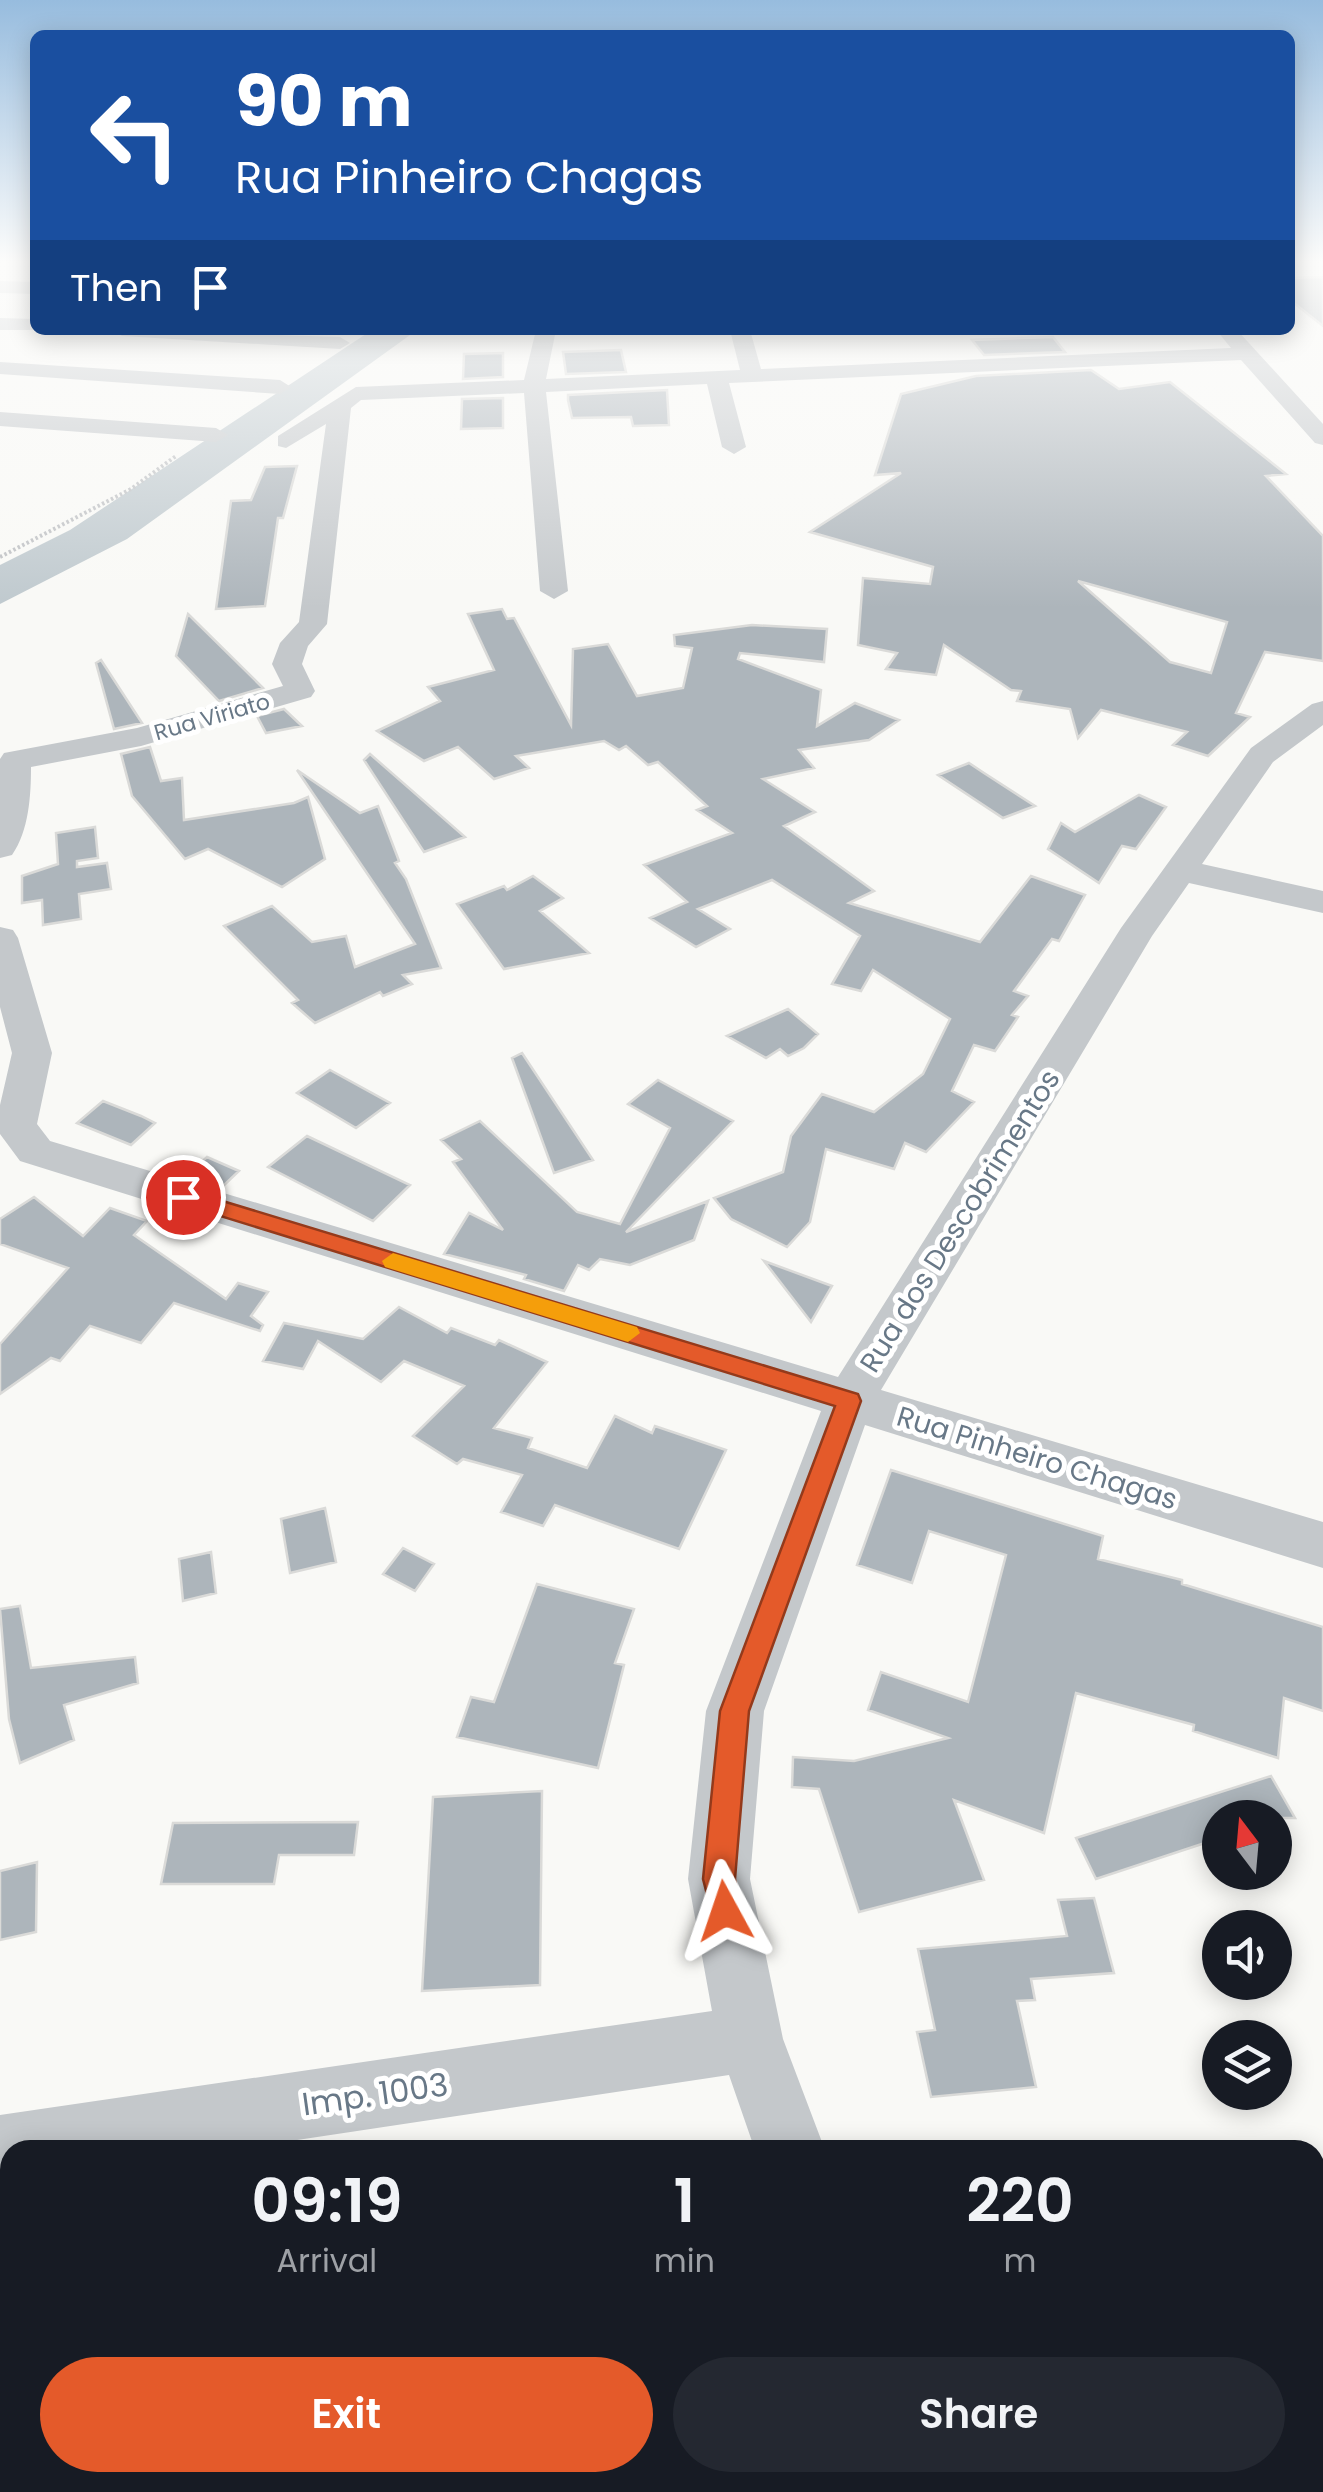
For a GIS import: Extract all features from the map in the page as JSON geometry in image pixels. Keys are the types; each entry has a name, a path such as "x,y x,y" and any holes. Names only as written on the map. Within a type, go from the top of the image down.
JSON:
{"street":[{"path":"269,375 295,376"},
{"path":"536,375 554,591"},
{"path":"286,441 348,399 534,384 747,375"},
{"path":"1268,375 1323,438"},
{"path":"254,405 295,376"},
{"path":"716,377 734,447"},
{"name":"Rua Viriato","path":"0,848 14,800 15,760 141,737 300,691 287,664 294,643 313,624 348,399"},
{"path":"0,418 217,429"},
{"name":"Rua dos Descobrimentos","path":"786,2140 750,2039 719,1879 734,1711 849,1401 1134,936 1262,755 1323,710"},
{"path":"1180,870 1323,902"},
{"name":"Rua Pinheiro Chagas","path":"0,938 32,1053 16,1126 35,1152 1323,1545"},
{"name":"Imp. 1003","path":"68,2140 750,2039"}],"path":[{"path":"0,557 131,489 217,429"}],"shaded area":[{"path":"304,375 354,375 127,539 0,604 0,565 70,530"}],"building":[{"path":"463,375 503,375 503,377 463,379"},
{"path":"990,375 1099,375 1119,389 1170,382 1286,474 1266,476 1323,536 1323,661 1265,652 1236,713 1250,717 1208,756 1173,745 1187,732 1101,710 1078,738 1070,709 1017,701 1021,691 1011,690 944,645 936,675 886,669 897,653 858,645 863,578 930,584 933,567 810,532 901,473 875,475 901,394","holes":["1078,581 1227,622 1211,673 1170,662"]},
{"path":"667,390 669,425 633,426 631,417 572,418 568,400 568,395"},
{"path":"503,398 503,428 461,429 462,399"},
{"path":"297,466 283,518 278,518 265,606 216,609 231,501 251,500 265,467"},
{"path":"502,609 507,619 514,618 571,725 573,649 608,644 637,696 683,688 692,648 675,646 674,635 752,625 827,629 824,662 740,653 738,659 821,690 817,726 855,703 899,720 869,740 799,750 814,768 763,779 815,812 784,826 874,891 849,903 980,942 1031,876 1085,895 1059,941 1052,939 1014,991 1028,996 1012,1015 1018,1017 995,1051 974,1045 952,1091 974,1102 926,1152 905,1143 894,1169 826,1149 810,1222 787,1247 731,1219 714,1198 783,1172 791,1136 822,1094 874,1112 923,1074 950,1019 873,970 861,991 832,984 860,936 772,880 698,909 730,929 696,947 650,918 687,902 644,865 732,833 697,810 707,806 658,762 648,765 626,746 619,750 604,741 516,756 529,768 494,779 458,747 424,761 377,731 440,701 428,687 494,670 468,614"},
{"path":"188,614 263,688 219,701 176,656"},
{"path":"101,660 142,723 114,729 96,663"},
{"path":"284,709 302,726 266,733 257,716"},
{"path":"150,747 161,781 182,778 184,820 294,803 308,797 325,859 282,887 208,849 185,859 132,796 121,754"},
{"path":"370,754 465,837 424,852 364,760"},
{"path":"969,763 1035,806 1003,818 938,775"},
{"path":"297,770 360,813 378,806 399,861 395,863 406,879 441,968 403,975 412,984 383,996 380,992 315,1023 292,1003 298,1000 224,926 272,906 312,942 346,936 355,967 415,944"},
{"path":"1139,795 1166,807 1136,849 1122,846 1099,883 1048,849 1061,823 1075,832"},
{"path":"95,827 98,858 77,861 77,867 107,863 111,889 79,894 81,919 43,925 42,900 22,903 22,876 58,864 56,833"},
{"path":"533,876 563,898 540,911 589,953 504,969 457,904 504,886 507,890"},
{"path":"788,1009 818,1034 804,1048 788,1056 780,1049 766,1058 727,1036"},
{"path":"522,1053 593,1160 554,1173 512,1058"},
{"path":"330,1070 390,1103 356,1128 297,1093"},
{"path":"658,1080 733,1121 626,1232 708,1201 694,1240 630,1265 600,1259 589,1270 578,1265 564,1291 524,1279 526,1275 444,1254 469,1213 503,1230 453,1162 461,1159 441,1140 480,1121 577,1212 620,1224 670,1128 628,1104"},
{"path":"103,1101 155,1123 131,1145 77,1123"},
{"path":"307,1136 410,1185 373,1221 268,1167"},
{"path":"207,1157 239,1171 221,1188 185,1177"},
{"path":"34,1197 83,1236 110,1208 147,1221 134,1235 226,1299 238,1283 268,1292 251,1316 263,1325 260,1331 174,1303 141,1343 90,1326 60,1361 51,1358 0,1394 0,1344 68,1268 0,1244 0,1219"},
{"path":"764,1261 832,1286 811,1322"},
{"path":"399,1307 447,1333 451,1328 495,1345 499,1340 547,1362 494,1428 532,1438 528,1448 587,1468 615,1416 652,1433 655,1426 726,1450 679,1549 555,1505 543,1526 501,1512 522,1475 463,1459 457,1464 413,1436 464,1386 404,1361 381,1382 318,1341 303,1369 263,1361 284,1323 363,1339"},
{"path":"891,1470 1103,1536 1098,1559 1182,1580 1182,1584 1323,1627 1323,1711 1284,1698 1278,1758 1193,1731 1194,1725 1076,1693 1044,1833 954,1800 984,1880 859,1912 819,1789 792,1787 793,1757 854,1761 948,1738 868,1710 881,1672 968,1702 1006,1555 929,1531 912,1583 857,1565"},
{"path":"325,1508 336,1562 290,1573 281,1519"},
{"path":"403,1548 434,1564 415,1591 383,1574"},
{"path":"211,1552 216,1593 183,1601 179,1559"},
{"path":"537,1584 634,1609 615,1663 624,1665 598,1768 457,1737 471,1697 494,1702"},
{"path":"20,1606 31,1668 135,1657 138,1683 64,1705 74,1740 20,1763 9,1719 0,1609"},
{"path":"1271,1776 1285,1800 1202,1800 1202,1844 1096,1879 1076,1838"},
{"path":"542,1791 540,1985 422,1991 433,1797"},
{"path":"358,1822 354,1855 279,1855 274,1884 161,1884 173,1823"},
{"path":"37,1862 36,1932 0,1940 0,1871"},
{"path":"1094,1898 1114,1973 1031,1979 1035,2000 1017,2001 1036,2087 931,2097 917,2032 935,2030 918,1949 1067,1936 1058,1900"}],"slow traffic":[{"path":"393,1261 628,1333"}],"route":[{"path":"183,1197 849,1401 734,1711 719,1879 725,1911"}]}
